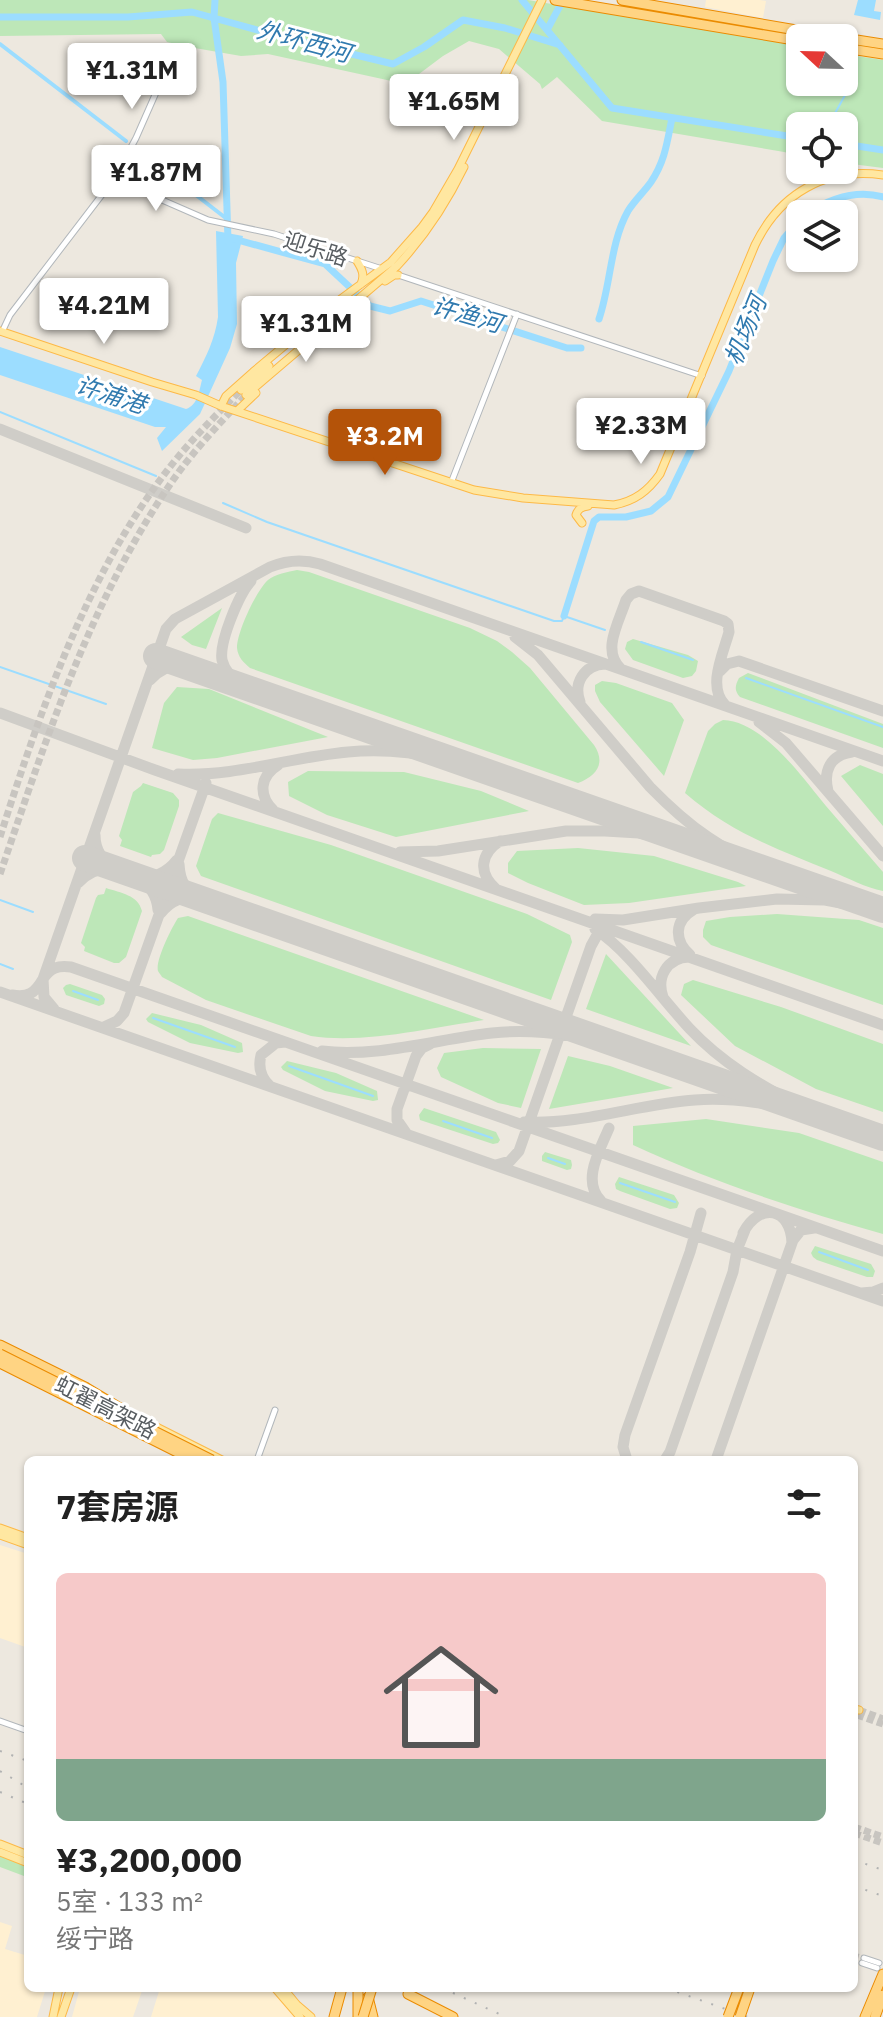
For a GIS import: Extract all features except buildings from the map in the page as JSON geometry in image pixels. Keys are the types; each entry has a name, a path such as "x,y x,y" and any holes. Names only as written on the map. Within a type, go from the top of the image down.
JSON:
{"highway":[{"path":"555,0 786,39"},
{"path":"622,0 786,28"},
{"path":"858,40 883,44"},
{"path":"858,50 883,54"},
{"path":"0,1347 85,1387 149,1428"},
{"name":"虹翟高架路","path":"0,1354 204,1456"},
{"name":"虹翟高架路","path":"0,1364 185,1456"},
{"path":"865,2017 880,1974"},
{"path":"334,2017 341,1992"},
{"path":"362,2017 369,1992"},
{"path":"370,1992 373,2017"},
{"path":"728,2017 737,1992"},
{"path":"740,2017 749,1992"},
{"path":"358,1993 362,2017"},
{"path":"408,1994 453,2017"},
{"path":"875,2017 883,1995"}],"main road":[{"path":"244,392 342,308 390,272 439,215 544,0"},
{"path":"1,330 499,495 614,501 641,490 662,460 761,234 783,205 818,180 849,174 883,173"},
{"path":"357,261 363,271 365,291"},
{"path":"365,291 384,282 390,272"},
{"path":"217,402 309,326 342,308"},
{"path":"239,409 342,308"},
{"path":"582,523 576,515 580,508 624,503 644,493 652,485 666,461 700,375"},
{"path":"542,498 604,505"},
{"path":"0,1347 214,1456"},
{"path":"0,1364 177,1456"},
{"path":"0,1528 24,1537"},
{"path":"0,1535 24,1544"},
{"path":"0,1844 24,1853"},
{"path":"0,1852 24,1861"},
{"path":"59,1992 61,2017"},
{"path":"53,2017 69,1992"},
{"path":"278,1992 300,2017"},
{"path":"286,1992 311,2017"}],"street":[{"path":"1,330 114,179 129,154 173,54"},
{"name":"迎乐路","path":"114,179 208,220 274,234 515,318 700,375"},
{"path":"451,481 515,318"},
{"path":"258,1456 275,1410"},
{"path":"119,1425 125,1411"},
{"path":"0,1721 24,1730"},
{"path":"863,1960 880,1974"}],"shaded area":[{"path":"706,0 766,1 763,18 705,7"},
{"path":"0,1545 24,1553 24,1647 0,1638"},
{"path":"0,1922 12,1926 5,1949 24,1955 24,1992 45,1992 37,2017 0,2017"},
{"path":"79,1992 142,1992 133,2017 72,2017"},
{"path":"159,1992 276,1992 299,2017 151,2017"}],"green space":[{"path":"0,0 528,0 786,44 786,96 858,96 858,56 883,60 883,168 858,165 858,112 786,112 786,152 602,121 557,77 542,89 499,49 469,41 419,74 396,82 268,54 241,56 189,47 167,42 161,34 0,36"},
{"path":"297,570 470,628 497,641 530,668 594,745 599,758 595,773 578,783 250,668 241,659 237,648 248,612 268,580"},
{"path":"222,608 206,649 192,645 181,637"},
{"path":"633,639 688,655 698,661 696,671 692,676 683,678 633,660 625,649 627,642"},
{"path":"748,673 883,724 883,748 740,697 736,690 737,683"},
{"path":"602,681 672,703 684,720 664,776 600,702 595,685"},
{"path":"177,687 209,689 328,737 193,760 152,748 164,703"},
{"path":"723,720 753,730 780,752 883,872 883,891 754,838 719,819 685,793 708,731"},
{"path":"860,765 883,774 883,826 841,776"},
{"path":"308,771 404,772 481,791 529,811 396,837 327,815 289,796 288,782"},
{"path":"143,783 173,793 179,800 164,850 151,857 120,846 122,840 119,836 133,792"},
{"path":"218,813 331,845 527,914 570,935 572,942 551,1000 201,876 196,866 212,819"},
{"path":"578,848 654,856 746,886 629,903 584,905 508,873 508,863 517,851"},
{"path":"106,888 133,898 142,911 126,957 119,963 84,951 81,943 96,898 104,894"},
{"path":"777,914 859,920 883,928 883,1005 711,945 703,937 706,921"},
{"path":"188,916 484,1020 397,1034 331,1038 311,1036 206,1000 162,977 158,971 161,952 175,922"},
{"path":"606,954 691,1046 586,1009"},
{"path":"693,980 781,1007 883,1044 883,1112 816,1089 735,1046 681,995 684,984"},
{"path":"70,984 102,995 104,1004 99,1006 66,995 63,988"},
{"path":"152,1013 201,1025 242,1043 243,1052 190,1043 148,1022 146,1019"},
{"path":"483,1048 541,1049 521,1108 498,1103 441,1077 437,1068 444,1053"},
{"path":"568,1056 610,1066 673,1088 549,1109"},
{"path":"287,1061 336,1073 377,1091 378,1100 325,1091 283,1070 281,1067"},
{"path":"424,1108 496,1132 500,1140 493,1144 420,1120 419,1115"},
{"path":"706,1119 799,1133 883,1162 883,1234 756,1194 633,1145 633,1126"},
{"path":"545,1152 571,1160 571,1169 542,1161"},
{"path":"619,1177 674,1195 679,1203 677,1208 670,1209 616,1189"},
{"path":"815,1246 871,1264 875,1271 873,1277 817,1260 811,1253"},
{"path":"0,1856 24,1866 24,1876 0,1867"}],"water":[{"path":"858,0 876,0 874,11 881,12 880,20 854,15"},
{"name":"许浦港","path":"216,231 243,236 236,263 237,324 230,348 200,414 162,451 157,438 166,427 155,427 0,375 0,347 186,409 190,407 199,393 202,380 196,376 207,355 218,317"}],"waterway":[{"path":"215,0 214,18 223,82 228,241"},
{"name":"外环西河","path":"522,0 612,108 786,136"},
{"path":"547,30 563,0"},
{"name":"外环西河","path":"0,17 128,17 192,12 393,64 463,20 505,28 560,45"},
{"path":"0,44 126,141"},
{"path":"836,112 845,96"},
{"path":"599,319 622,223 659,167 672,118"},
{"name":"外环西河","path":"858,146 883,150"},
{"path":"139,151 227,219"},
{"name":"机场河","path":"835,200 862,194 883,197"},
{"name":"机场河","path":"564,616 594,521 599,517 626,517 651,511 668,497 729,371 786,236"},
{"name":"许渔河","path":"234,239 325,264 370,306 390,311 421,301 567,348 581,348"},
{"path":"0,412 156,476"},
{"name":"机场河","path":"223,503 267,522 554,621 562,621 564,616 605,630"},
{"path":"641,642 693,660"},
{"path":"0,667 106,704"},
{"path":"746,678 883,727"},
{"path":"0,900 33,912"},
{"path":"0,964 13,969"},
{"path":"73,991 98,1000"},
{"path":"153,1018 235,1047"},
{"path":"289,1066 373,1096"},
{"path":"443,1121 492,1138"},
{"path":"548,1158 565,1164"},
{"path":"620,1183 675,1202"},
{"path":"819,1252 868,1270"}],"taxiway":[{"path":"0,429 246,528"},
{"path":"12,995 30,993 43,979 166,629 175,619 270,567 283,563 301,561 320,564 883,761"},
{"path":"242,686 225,668 222,652 231,619 251,581"},
{"path":"621,669 612,654 613,636 626,600 639,591 728,624 729,632 717,680 717,689 725,705"},
{"path":"515,637 538,655 650,787 679,815 723,847 775,873"},
{"path":"720,671 727,664 739,661 883,711"},
{"path":"580,702 578,688 582,676 591,668 605,664"},
{"path":"150,680 166,668 186,666"},
{"path":"0,713 883,1025"},
{"path":"759,722 786,743 883,856"},
{"path":"178,774 221,773 363,751 409,753 470,765"},
{"path":"828,791 827,777 833,760 852,752"},
{"path":"273,810 265,798 263,786 272,769 278,765"},
{"path":"104,1027 117,1021 124,1013 206,783"},
{"path":"400,852 438,851 566,831 639,833 701,846"},
{"path":"95,835 101,855 116,869"},
{"path":"496,889 486,877 484,864 488,852 500,841"},
{"path":"135,876 159,874 177,860"},
{"path":"179,864 185,886 202,899"},
{"path":"78,883 96,871 116,869"},
{"path":"136,876 152,890 158,910"},
{"path":"161,913 177,900 198,899"},
{"path":"595,919 623,920 777,899 825,900 883,911"},
{"path":"690,955 681,944 678,931 682,920 693,910"},
{"path":"496,1165 510,1161 519,1151 591,946 601,928"},
{"path":"595,929 620,950 690,1029 715,1052 757,1082 802,1107"},
{"path":"663,997 661,982 665,970 675,961 689,957"},
{"path":"54,1009 44,997 43,979 55,968 71,967 883,1251"},
{"path":"0,992 883,1301"},
{"path":"322,1051 364,1052 492,1033 526,1032 577,1037 626,1048"},
{"path":"270,1086 261,1072 261,1055 276,1043 285,1042"},
{"path":"406,1133 397,1120 397,1109 416,1056 430,1044"},
{"path":"524,1122 567,1120 710,1099 756,1102 816,1114"},
{"path":"601,1201 595,1193 592,1175 609,1128"},
{"path":"626,1456 623,1447 625,1435 701,1213"},
{"path":"743,1233 758,1216 774,1213 786,1222 792,1243"},
{"path":"717,1456 793,1240 801,1230 814,1228"},
{"path":"668,1456 745,1230"},
{"path":"862,1293 883,1288"}],"runway":[{"path":"156,656 883,910"},
{"path":"85,858 883,1138"}],"tunnel":[{"path":"0,837 48,696 87,603 110,559 135,516 172,465 241,390"},
{"path":"0,874 72,672 117,575 142,528 179,471 246,395"},
{"path":"859,1710 883,1719"},
{"path":"858,1715 883,1724"},
{"path":"858,1828 883,1837"},
{"path":"858,1834 883,1843"},
{"path":"858,1956 864,1958"}],"railway":[{"path":"0,1751 24,1760"},
{"path":"0,1771 24,1786"},
{"path":"0,1792 24,1802"},
{"path":"858,1861 883,1870"},
{"path":"858,1887 883,1896"},
{"path":"451,1992 506,2017"},
{"path":"677,1992 748,2017"}]}
